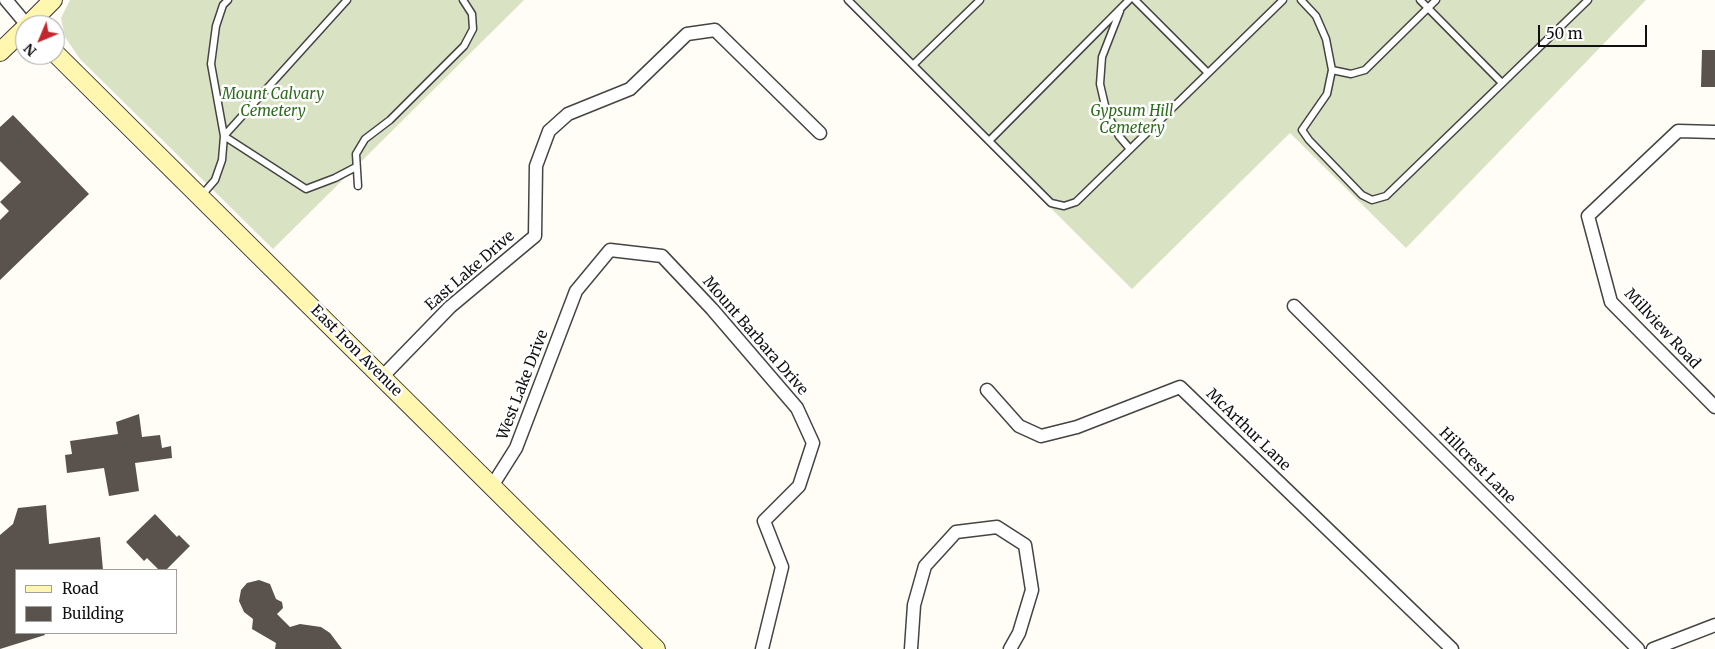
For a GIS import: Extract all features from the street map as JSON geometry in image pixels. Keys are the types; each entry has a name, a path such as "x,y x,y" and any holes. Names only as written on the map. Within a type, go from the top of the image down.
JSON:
{"street":[{"path":"6,0 18,15"},
{"path":"38,15 53,0"},
{"name":"East Lake Drive","path":"382,377 450,307 535,236 536,166 550,131 568,114 630,89 687,34 715,30 820,133"},
{"path":"0,52 15,38"},
{"name":"East Iron Avenue","path":"65,63 656,649"},
{"name":"Millview Road","path":"1715,132 1678,130 1588,216 1611,302 1715,408"},
{"name":"Mount Barbara Drive","path":"576,291 610,250 662,256 712,309 797,408 813,443 799,486 764,521 782,567 762,649"},
{"name":"West Lake Drive","path":"492,486 516,448 576,291"},
{"name":"Hillcrest Lane","path":"1294,306 1638,649"},
{"name":"McArthur Lane","path":"987,390 1019,426 1041,436 1077,427 1180,386 1452,649"},
{"path":"910,649 914,605 925,566 956,532 997,527 1025,545 1032,590 1019,633 1010,649"},
{"path":"1653,649 1715,625"}],"lane":[{"path":"200,197 214,180 222,160 224,136 211,64 216,26 224,5 228,0"},
{"path":"224,136 347,0"},
{"path":"358,186 356,154 365,139 390,120 464,46 472,29 472,14 463,0"},
{"path":"848,0 1051,203 1064,206 1076,202 1283,0"},
{"path":"913,66 980,0"},
{"path":"989,141 1129,0"},
{"path":"1136,0 1208,73"},
{"path":"1301,0 1316,16 1326,39 1332,70 1327,94 1302,130 1309,140 1362,195 1372,200 1386,196 1392,191 1588,0"},
{"path":"1420,0 1502,84"},
{"path":"1332,70 1351,74 1365,70 1436,0"},
{"path":"1122,7 1102,56 1100,84 1108,114 1119,136 1130,148"},
{"path":"224,136 306,188 356,167"}],"green space":[{"name":"Mount Calvary Cemetery","path":"70,0 524,0 273,249 80,59 65,37 65,15 62,15"},
{"name":"Gypsum Hill Cemetery","path":"842,0 1646,0 1406,248 1290,133 1132,289"}],"building":[{"path":"1702,50 1715,50 1715,87 1701,87"},
{"path":"13,115 89,194 0,280 0,220 9,211 0,202 21,182 0,161 0,127"},
{"path":"139,414 142,437 160,435 162,448 171,446 172,458 135,463 139,491 109,496 104,468 67,473 65,455 72,454 70,441 118,434 116,422"},
{"path":"46,505 49,544 100,537 103,569 15,569 15,634 45,635 0,649 0,535 13,524 18,508"},
{"path":"155,514 177,537 179,535 190,546 167,569 158,569 147,558 144,561 126,542"},
{"path":"259,580 270,584 276,599 282,602 283,608 277,614 290,627 300,624 321,627 330,633 342,649 275,649 276,643 252,629 253,619 244,612 239,601 241,590 247,583"}]}
